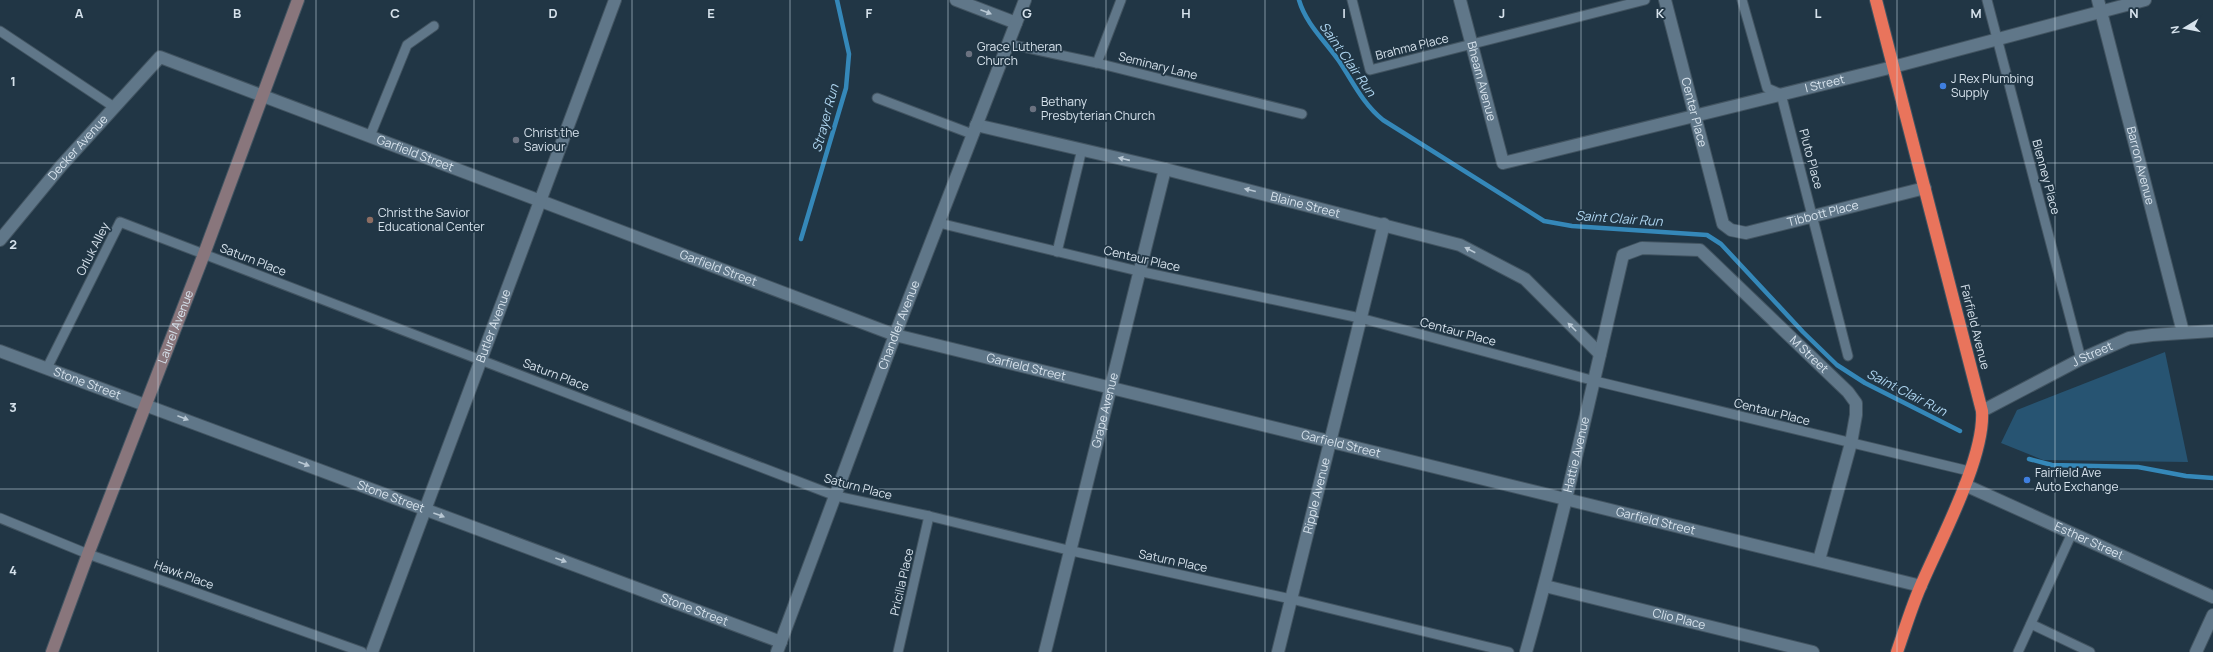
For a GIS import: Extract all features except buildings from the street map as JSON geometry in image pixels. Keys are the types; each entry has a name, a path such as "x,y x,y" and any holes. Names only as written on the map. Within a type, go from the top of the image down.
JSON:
{"highway":[{"name":"Fairfield Avenue","path":"1876,0 1982,411 1983,423 1980,440 1965,485 1921,586 1897,652"}],"street":[{"name":"Laurel Avenue","path":"52,652 88,554 204,254 298,0"},
{"name":"Butler Avenue","path":"372,652 423,510 615,0"},
{"path":"956,0 1016,23"},
{"name":"Chandler Avenue","path":"779,647 895,335 940,223 974,130 1025,0"},
{"name":"Bheam Avenue","path":"1460,0 1503,163"},
{"name":"Center Place","path":"1665,0 1694,117 1723,224"},
{"name":"I Street","path":"1503,163 1893,67 1997,38 2099,6 2145,0"},
{"name":"Barron Avenue","path":"2099,6 2183,332"},
{"name":"Garfield Street","path":"160,57 895,335 1921,586"},
{"name":"Decker Avenue","path":"0,240 61,166 160,57"},
{"name":"Blaine Street","path":"974,130 1082,149 1460,244 1525,279 1600,354"},
{"name":"Grape Avenue","path":"1045,652 1072,551 1138,271 1165,169"},
{"name":"Tibbott Place","path":"1723,224 1731,230 1746,233 1925,188"},
{"name":"Ripple Avenue","path":"1278,652 1384,224"},
{"name":"M Street","path":"1623,255 1642,248 1700,250 1848,392 1856,403 1856,415 1851,443 1819,560"},
{"name":"Hattie Avenue","path":"1526,652 1595,381 1623,255"},
{"name":"J Street","path":"1982,411 2081,359 2129,338 2183,332 2213,331"},
{"name":"Stone Street","path":"0,351 146,404 779,647"},
{"name":"Esther Street","path":"1965,485 2213,597"},
{"name":"Clio Place","path":"1544,586 1813,652"},
{"path":"2196,652 2213,615"}],"lane":[{"path":"1097,63 1121,0"},
{"name":"Brahma Place","path":"1352,0 1370,70 1471,46 1645,0"},
{"path":"1742,0 1767,88 1781,94"},
{"name":"Blenney Place","path":"1987,0 2081,359"},
{"path":"370,136 407,45 434,26"},
{"path":"0,31 114,107"},
{"name":"Seminary Lane","path":"1008,44 1097,63 1302,114"},
{"name":"Pluto Place","path":"1781,94 1814,216 1830,291 1848,356"},
{"path":"877,98 974,130"},
{"path":"1057,252 1082,149"},
{"name":"Orluk Alley","path":"47,368 120,222 204,254"},
{"name":"Centaur Place","path":"940,223 1138,271 1360,318 1595,381 1969,471"},
{"name":"Saturn Place","path":"204,254 836,496 929,516 1072,551 1291,600 1509,652"},
{"name":"Pricilla Place","path":"898,652 929,516"},
{"name":"Hawk Place","path":"0,518 88,554 362,652"},
{"path":"2018,652 2072,533"},
{"path":"2031,624 2090,652"}],"shaded area":[{"path":"2165,352 2188,462 2043,460 2001,443 2017,410"}],"waterway":[{"name":"Strayer Run","path":"801,239 846,88 849,54 837,0"},
{"name":"Saint Clair Run","path":"1299,0 1311,25 1339,61 1364,100 1383,120 1544,221 1572,226 1707,235 1721,244 1803,332 1837,365 1865,383 1960,431"},
{"name":"Saint Clair Run","path":"2029,459 2052,465 2138,467 2186,476 2213,478"}],"place":[{"name":"Grace Lutheran Church","path":"969,54"},
{"name":"J Rex Plumbing Supply","path":"1943,86"},
{"name":"Bethany Presbyterian Church","path":"1033,109"},
{"name":"Christ the Saviour","path":"516,140"},
{"name":"Christ the Savior Educational Center","path":"370,220"},
{"name":"Fairfield Ave Auto Exchange","path":"2027,480"}]}
